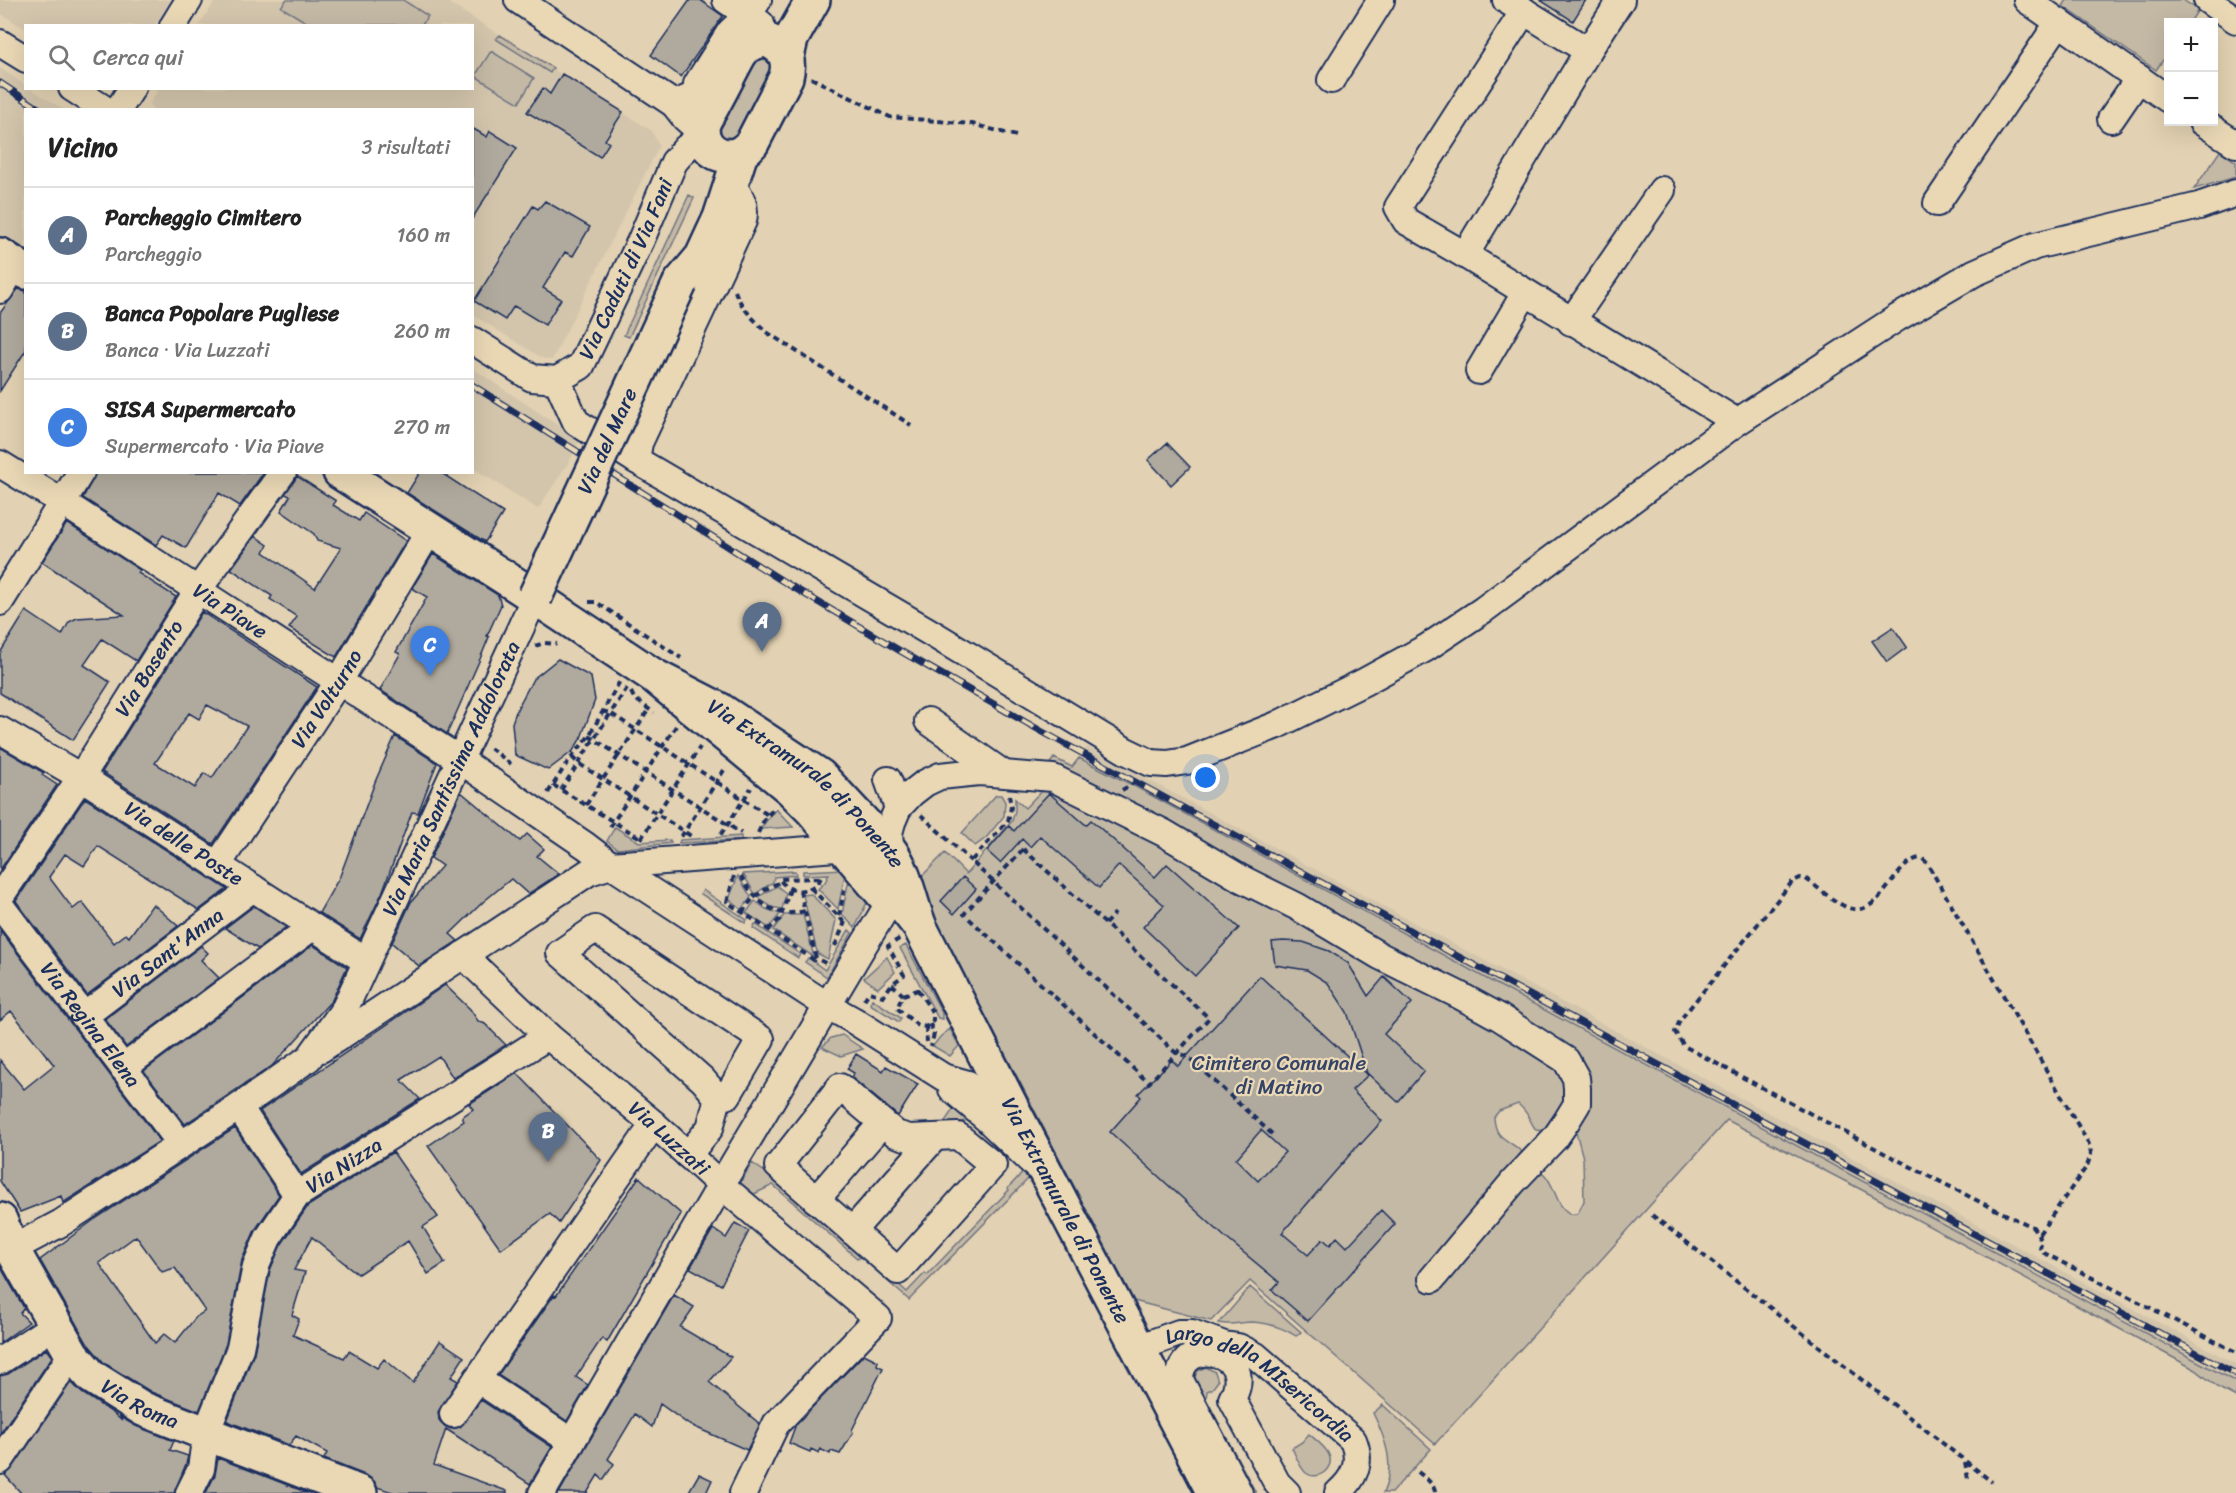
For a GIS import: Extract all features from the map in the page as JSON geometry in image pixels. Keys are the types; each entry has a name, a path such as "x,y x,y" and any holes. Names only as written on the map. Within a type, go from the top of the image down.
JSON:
{"main road":[{"name":"Via del Mare","path":"535,597 680,283 702,257 732,186 718,146 703,125 695,100 746,46 770,35 793,0"},
{"name":"Via del Mare","path":"770,35 791,39 813,0"},
{"name":"Via del Mare","path":"718,146 752,143 786,76 770,35"},
{"name":"Via del Mare","path":"680,283 684,251 704,211 710,193 718,146"},
{"name":"Via Extramurale di Ponente","path":"343,474 535,597 638,675 740,747 791,789 884,895 899,885"},
{"name":"Via Extramurale di Ponente","path":"638,675 720,710 820,776 882,834 899,885 1010,1121 1050,1181 1214,1493"},
{"name":"Via Roma","path":"6,1235 72,1354 92,1377 143,1409 360,1493"}],"street":[{"path":"174,24 189,0"},
{"path":"518,0 695,100"},
{"path":"726,0 770,35"},
{"path":"1331,80 1381,0"},
{"path":"1465,255 1621,0"},
{"path":"2027,0 2164,96"},
{"path":"2206,0 2236,20"},
{"path":"1588,51 1515,6 1398,207 1406,221 1737,422"},
{"path":"1937,203 2059,22"},
{"path":"0,43 24,58"},
{"path":"2111,119 2139,78"},
{"path":"75,90 102,108"},
{"path":"119,108 131,90"},
{"path":"2208,126 2236,144"},
{"name":"Via Caduti di Via Fani","path":"474,341 532,378 557,380 581,366 641,240 674,162 686,148 718,146"},
{"path":"636,460 639,443 743,221 745,211 743,201 732,186"},
{"path":"1571,322 1662,190"},
{"path":"557,380 576,422 636,460 933,634 1126,751 1151,763 1167,764 1187,761 1277,724 1364,682 1426,648 1484,610 1737,422 1897,318 1974,273 2035,246 2199,206 2236,193"},
{"path":"1479,371 1525,293"},
{"name":"Via Piave","path":"0,464 460,760 611,865 828,1006 944,1077 968,1084 991,1098 1010,1121"},
{"path":"0,602 80,474"},
{"name":"Via Basento","path":"0,897 81,777 198,590 282,474"},
{"name":"Via Volturno","path":"218,866 339,681 430,530"},
{"name":"Via Maria Santissima Addolorata","path":"309,1058 345,1008 535,597"},
{"path":"928,721 1005,783"},
{"name":"Via delle Poste","path":"0,730 81,777 312,927 363,967 372,990 393,1003"},
{"path":"6,1235 61,1223 239,1107 589,872 611,865 842,846 882,834 902,804 925,783 940,776 955,773 1005,783 1053,778 1298,907 1380,956 1499,1017 1566,1060 1576,1078 1577,1104 1566,1122 1555,1138 1513,1182 1432,1278"},
{"path":"888,780 902,804"},
{"path":"542,1493 899,885"},
{"name":"Via Sant'Anna","path":"84,1016 252,888"},
{"name":"Via Regina Elena","path":"0,905 181,1144"},
{"path":"123,1068 312,927"},
{"path":"595,929 761,1039 728,1095 718,1098 703,1080 560,953 595,929"},
{"name":"Via Luzzati","path":"463,955 548,1036 654,1124 721,1185 878,1318 776,1424 743,1493"},
{"name":"Via Nizza","path":"189,1493 201,1469 206,1433 240,1348 256,1266 268,1238 297,1195 548,1036"},
{"path":"840,1087 896,1134 909,1138 934,1138 958,1136 993,1166 898,1271 778,1166 840,1087"},
{"path":"688,1155 710,1128 718,1098"},
{"path":"239,1107 297,1195"},
{"path":"816,1200 882,1123"},
{"path":"453,1414 654,1124"},
{"path":"852,1231 934,1138"},
{"path":"0,1361 55,1325"},
{"name":"Largo della MIsericordia","path":"1138,1348 1179,1333 1192,1333 1223,1350 1238,1374 1237,1390 1232,1399 1277,1483 1287,1493"},
{"name":"Largo della MIsericordia","path":"1239,1493 1180,1380 1183,1367 1195,1355 1238,1347 1256,1356 1353,1440 1356,1449 1356,1467 1350,1482 1338,1493"},
{"path":"0,1461 72,1354"},
{"path":"1237,1390 1270,1370"},
{"path":"477,1379 572,1442"}],"path":[{"path":"770,35 890,117 972,124 1020,137"},
{"path":"732,282 738,298 751,317 768,333 911,425"},
{"path":"536,812 572,757 589,736 602,711 638,675"},
{"path":"561,790 610,713 638,675"},
{"path":"586,805 649,709"},
{"path":"602,711 610,713 768,815"},
{"path":"610,827 675,726 686,731"},
{"path":"589,736 743,834 711,836"},
{"path":"641,839 704,741"},
{"path":"681,837 740,747"},
{"path":"490,748 511,764"},
{"path":"572,757 692,837"},
{"path":"1106,804 1112,797 1143,778 1151,763"},
{"path":"971,861 1008,821 1011,807 1005,783"},
{"path":"553,785 641,839 652,839"},
{"path":"720,835 753,785"},
{"path":"902,804 971,861 1176,1053 1187,1056 1272,1134"},
{"path":"767,832 758,833 768,815 776,807"},
{"path":"675,838 701,836"},
{"path":"1023,849 1106,924 1209,1018 1149,1083 964,914 1023,849"},
{"path":"2039,1234 2087,1166 2091,1155 2090,1146 1927,863 1922,858 1914,858 1906,864 1884,894 1862,908 1851,909 1843,906 1806,879 1800,878 1792,882 1680,1020 1676,1032 1684,1046 1884,1153 2033,1227 2042,1241 2040,1248 2044,1253 2236,1352"},
{"path":"805,911 783,912 772,909 754,897 739,872 734,875 727,902 814,960 816,958 826,965 829,960"},
{"path":"821,878 812,888 800,891 790,889 781,882 779,879 821,878"},
{"path":"742,913 754,897 767,887 781,882"},
{"path":"812,888 852,929"},
{"path":"768,930 776,925 783,912 790,889"},
{"path":"800,891 816,958"},
{"path":"1106,924 1115,913"},
{"path":"833,950 845,922"},
{"path":"869,992 883,996 892,984 904,975 896,957"},
{"path":"892,984 903,995"},
{"path":"929,1049 934,1040 934,1034 929,1026 933,1013 918,990 903,995 897,1008 912,1022 929,1026 940,1023"},
{"path":"1652,1215 1992,1482"},
{"path":"1965,1461 1968,1479"},
{"path":"1418,1472 1430,1482 1435,1493"}],"shaded area":[{"path":"0,0 171,0 156,24 24,24 24,28 0,13"},
{"path":"216,0 444,0 652,131 659,146 552,360 542,358 474,316 474,108 151,108 150,103 158,90 474,90 474,24 200,24"},
{"path":"0,68 24,84 24,90 33,90 61,108 24,108 24,253 0,238"},
{"path":"474,369 580,440 570,460 538,509 474,469"},
{"path":"1087,747 2236,1364 2236,1397 2219,1388 2196,1370 1072,767"}],"green space":[{"path":"286,0 403,0 428,16 423,24 309,24 281,7"},
{"path":"2067,0 2183,0 2198,10 2193,18 2164,18 2164,59 2156,70 2063,6"},
{"path":"500,35 553,68 550,73 496,39"},
{"path":"491,51 534,78 519,103 475,76"},
{"path":"762,57 770,64 770,70 736,136 726,140 720,130 754,61"},
{"path":"2220,151 2236,162 2236,177 2194,189"},
{"path":"689,195 694,198 629,337 624,335"},
{"name":"Cimitero Comunale di Matino","path":"1054,758 1072,767 1079,758 1136,787 1498,985 2236,1382 2236,1397 2219,1388 2196,1370 1727,1120 1435,1444 1250,1281 1211,1321 1134,1301 931,912 920,878 945,853 966,874 1012,821 1015,799 1025,808 1048,784 1559,1063 1572,1090 1552,1125 1543,1131 1536,1130 1518,1104 1499,1111 1494,1117 1499,1134 1521,1151 1536,1169 1544,1174 1562,1207 1573,1215 1578,1213 1584,1201 1583,1158 1575,1128 1580,1068 1048,766"},
{"path":"996,795 1001,795 1005,802 1004,816 986,838 975,846 962,833"},
{"path":"776,809 793,827 760,829"},
{"path":"615,827 639,842 670,840 671,843 618,849 607,841"},
{"path":"741,836 741,840 679,843 680,840"},
{"path":"846,869 838,909 818,889 829,874 803,875 803,871"},
{"path":"795,871 796,875 774,877 773,882 755,894 743,874"},
{"path":"850,874 869,898 855,928 842,914"},
{"path":"738,876 751,897 742,910 729,899"},
{"path":"777,886 786,893 782,909 771,907 758,897"},
{"path":"703,890 747,920 745,923 701,894"},
{"path":"811,894 836,920 828,959 818,954 816,948 803,895"},
{"path":"755,901 766,909 780,914 769,928 746,913"},
{"path":"784,915 803,915 814,957 773,930"},
{"path":"755,924 800,954 798,958 753,928"},
{"path":"849,930 852,933 827,977 805,962 808,958 825,970"},
{"path":"906,945 942,1013 942,1019 938,1018 900,948"},
{"path":"887,957 895,972 878,988 864,978"},
{"path":"872,999 901,1018 899,1022 870,1004"},
{"path":"950,1029 959,1046 950,1056 933,1046"},
{"path":"842,1035 863,1049 841,1056 822,1047 831,1038"},
{"path":"954,1108 969,1120 941,1127"},
{"path":"752,1163 779,1182 863,1253 858,1259 773,1185 754,1194 740,1183"},
{"path":"1024,1171 1029,1178 909,1300 885,1279 888,1275 907,1292 925,1273 927,1275 1009,1190 1008,1188"},
{"path":"1250,1287 1301,1332 1296,1336 1281,1328 1259,1323 1219,1323"},
{"path":"1206,1367 1215,1372 1218,1381 1212,1389 1207,1391 1206,1399 1256,1493 1251,1493 1194,1380 1197,1371"},
{"path":"1383,1405 1431,1449 1391,1493 1383,1493 1387,1483 1389,1462 1385,1442 1373,1413"},
{"path":"1309,1434 1326,1449 1330,1460 1328,1469 1316,1476 1304,1471 1292,1448"}],"building":[{"path":"690,0 700,0 723,16 681,77 651,55"},
{"path":"1540,0 1586,0 1573,21"},
{"path":"562,74 623,112 605,140 609,143 600,157 527,112 543,88 550,94"},
{"path":"474,129 487,137 490,131 517,148 474,216"},
{"path":"545,201 590,227 573,256 565,252 543,288 561,299 545,325 514,306 505,320 474,301 533,206 538,209"},
{"path":"18,289 24,290 24,353 0,391 0,313"},
{"path":"1167,443 1190,467 1171,485 1148,460"},
{"path":"95,474 263,474 240,506 219,493 186,548 163,535 156,545 83,498"},
{"path":"419,474 443,474 503,513 485,542 407,493"},
{"path":"297,476 336,501 333,505 359,521 364,513 406,541 336,657 289,628 297,617 270,599 272,596 231,569 255,536 268,545 264,552 315,588 341,548 317,541 314,534 281,511 290,496 285,494"},
{"path":"67,523 140,570 138,573 176,597 136,661 102,639 84,665 110,682 73,740 0,693 0,653 26,611 62,635 69,622 77,618 124,615 42,562"},
{"path":"433,554 498,595 501,605 447,734 380,690 400,654 396,652 427,597 412,588"},
{"path":"202,612 317,687 213,844 102,772","holes":["207,705 247,726 212,778 204,773 195,788 155,763 189,713 199,719"]},
{"path":"1893,627 1907,647 1887,662 1872,641"},
{"path":"558,659 591,677 595,700 581,738 573,751 548,770 515,755 512,723 533,679"},
{"path":"395,736 437,763 418,813 412,812 382,893 360,939 319,913 340,876"},
{"path":"0,747 44,773 42,775 57,785 0,870"},
{"path":"461,792 520,841 527,834 544,849 537,856 559,874 528,894 511,879 450,934 458,941 419,966 392,943 411,902 442,866 431,858"},
{"path":"1049,793 1086,825 1091,820 1155,877 1167,864 1239,928 1195,976 1143,927 1164,905 1119,865 1099,888 1040,836 1030,847 1022,839 1000,863 987,851 1009,826 1014,831"},
{"path":"85,798 227,889 199,910 98,846 84,866 65,854 49,877 73,909 82,902 114,943 126,934 129,937 153,904 178,926 87,995 16,901"},
{"path":"963,877 976,889 954,914 941,901"},
{"path":"254,906 286,927 258,949 225,928"},
{"path":"0,930 160,1141 63,1203 61,1196 20,1212 0,1181 0,1060 24,1089 54,1065 11,1011 0,1020"},
{"path":"1272,942 1303,942 1329,951 1348,963 1368,996 1384,977 1412,1003 1384,1034 1424,1071 1398,1102 1367,1073 1347,1012 1328,983 1307,970 1275,965"},
{"path":"313,945 347,967 332,1000 272,1066 185,1124 144,1071"},
{"path":"201,946 208,953 201,960 219,978 126,1047 105,1019"},
{"path":"1260,976 1368,1075 1352,1090 1382,1121 1282,1233 1308,1255 1323,1239 1330,1245 1337,1237 1347,1247 1381,1210 1395,1224 1308,1321 1272,1290 1279,1282 1226,1238 1110,1132 1141,1097 1138,1094 1172,1060 1178,1066","holes":["1261,1130 1285,1152 1258,1181 1236,1159"]},
{"path":"445,985 470,1009 478,1021 485,1024 506,1045 453,1078 439,1056 401,1080 420,1099 301,1174 260,1111"},
{"path":"856,1054 883,1071 886,1066 918,1084 898,1116 851,1077 854,1073 847,1069"},
{"path":"517,1073 601,1160 559,1223 550,1214 501,1249 428,1146 464,1121 462,1117 473,1109 469,1104"},
{"path":"235,1128 279,1195 255,1230 242,1260 226,1344 199,1411 151,1392 104,1363 87,1343 40,1260 95,1219","holes":["136,1236 162,1272 175,1268 205,1311 196,1317 175,1343 164,1334 155,1343 99,1263"]},
{"path":"393,1152 438,1217 423,1227 445,1263 428,1274 408,1241 358,1274 312,1237 294,1270 305,1272 292,1315 299,1319 293,1335 344,1358 349,1351 377,1368 384,1359 413,1383 440,1341 464,1357 451,1377 458,1381 438,1412 439,1420 444,1426 451,1429 460,1427 481,1400 552,1447 530,1484 446,1429 434,1465 507,1491 507,1493 395,1493 377,1487 374,1481 367,1476 324,1459 327,1453 296,1436 289,1445 227,1421 254,1353 270,1270 281,1245 308,1206"},
{"path":"639,1177 681,1214 607,1342 602,1338 576,1377 588,1385 567,1421 498,1375"},
{"path":"735,1223 749,1231 721,1285 690,1268 713,1229 726,1238"},
{"path":"0,1266 24,1308 20,1313 29,1322 0,1343"},
{"path":"674,1295 694,1307 680,1327 731,1357 709,1382 760,1424 747,1450 688,1424 660,1404 652,1427 635,1414 608,1459 614,1464 603,1480 598,1475 587,1493 559,1493"},
{"path":"46,1349 52,1357 0,1434 0,1376 8,1374"},
{"path":"864,1354 878,1361 877,1365 883,1368 852,1430 853,1433 840,1454 831,1451 830,1454 820,1449 819,1453 811,1449 810,1452 789,1443 796,1424"},
{"path":"71,1382 82,1393 122,1421 120,1417 174,1441 170,1450 188,1456 174,1493 21,1493 5,1475 12,1469"},
{"path":"218,1458 308,1493 206,1493 215,1475"},
{"path":"699,1474 712,1480 706,1493 688,1493"}],"railway":[{"path":"0,83 38,108"},
{"path":"474,386 781,580 1041,731 2236,1374"}],"place":[{"name":"Parcheggio Cimitero","path":"762,652"},
{"name":"SISA Supermercato","path":"430,676"},
{"name":"Banca Popolare Pugliese","path":"548,1162"}]}
